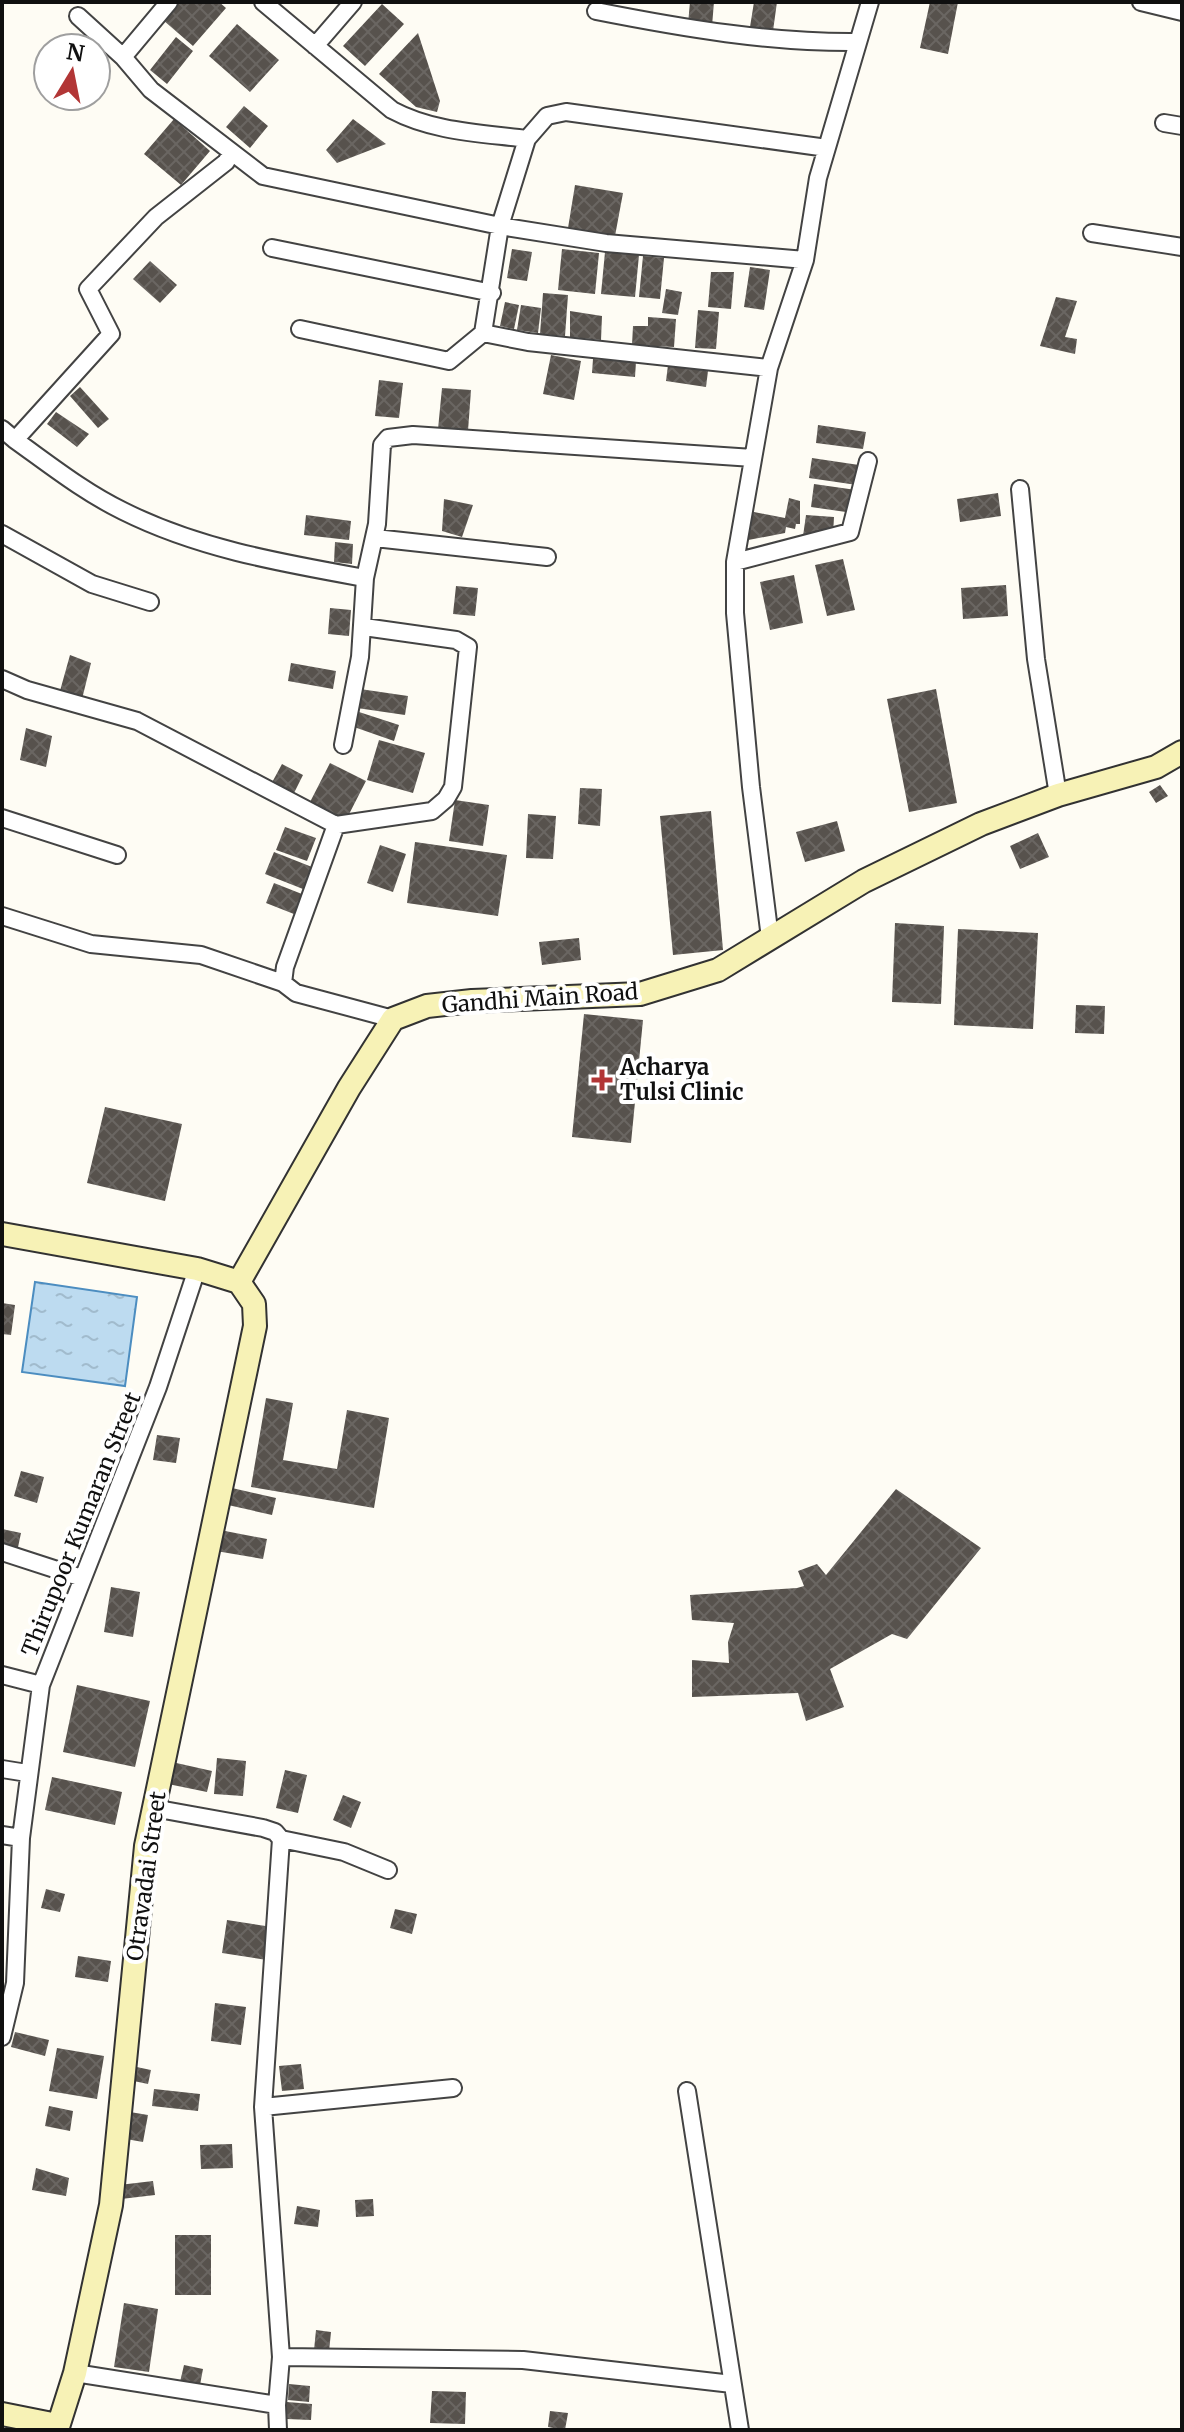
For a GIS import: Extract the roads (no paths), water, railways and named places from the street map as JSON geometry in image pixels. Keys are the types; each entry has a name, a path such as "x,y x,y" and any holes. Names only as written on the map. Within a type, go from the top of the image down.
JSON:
{"street":[{"path":"123,57 169,2"},
{"path":"263,2 392,110 409,119 426,125 527,139"},
{"path":"315,46 353,2"},
{"path":"770,938 748,755 735,613 735,562 769,368 805,260 818,178 870,2"},
{"path":"1141,2 1182,12"},
{"path":"596,11 705,31 821,42 858,42"},
{"path":"78,16 123,57 151,90 263,176 500,226 606,243 805,260"},
{"path":"300,329 449,361 483,333 492,293 500,226 527,139 547,116 566,112 827,148"},
{"path":"1164,123 1182,126"},
{"path":"232,152 226,162 156,217 88,289 111,334 9,435 85,489 163,528 244,556 365,578"},
{"path":"1092,233 1182,247"},
{"path":"272,248 492,293"},
{"path":"483,333 528,342 769,368"},
{"path":"343,745 364,627 365,578 375,538 382,445 388,438 398,435 753,458"},
{"path":"735,562 850,532 868,461"},
{"path":"1020,489 1036,659 1058,795"},
{"path":"2,534 92,584 150,602"},
{"path":"375,538 547,557"},
{"path":"2,679 27,690 137,721 336,825 432,811 446,799 453,787 468,647 456,640 364,627"},
{"name":"Gandhi Main Road","path":"393,1019 404,1012 427,1006 472,1001 640,994 718,970 864,881 981,824 1058,795 1156,767 1182,752"},
{"path":"2,818 117,855"},
{"path":"283,983 285,967 336,825"},
{"path":"2,916 91,944 201,955 283,983 296,993 393,1019 349,1088 239,1282 197,1269 2,1234"},
{"name":"Thirupoor Kumaran Street","path":"2,2037 15,1983 21,1838 27,1773 41,1685 158,1387 197,1269"},
{"name":"Otravadai Street","path":"57,2428 75,2373 111,2205 146,1846 255,1326 254,1304 239,1282"},
{"path":"2,1552 82,1578"},
{"path":"2,1675 41,1685"},
{"path":"2,1769 27,1773"},
{"path":"153,1808 263,1828 275,1832 281,1839 344,1852 388,1870"},
{"path":"2,1835 21,1838"},
{"path":"278,2430 281,2357 263,2107 281,1839"},
{"path":"263,2107 453,2088"},
{"path":"687,2091 740,2430"},
{"path":"281,2357 523,2360 732,2384"},
{"path":"75,2373 277,2405"},
{"path":"2,2414 57,2428"}],"water":[{"path":"35,1282 137,1297 125,1386 22,1372"}],"place":[{"name":"Acharya Tulsi Clinic","path":"602,1080"}]}
